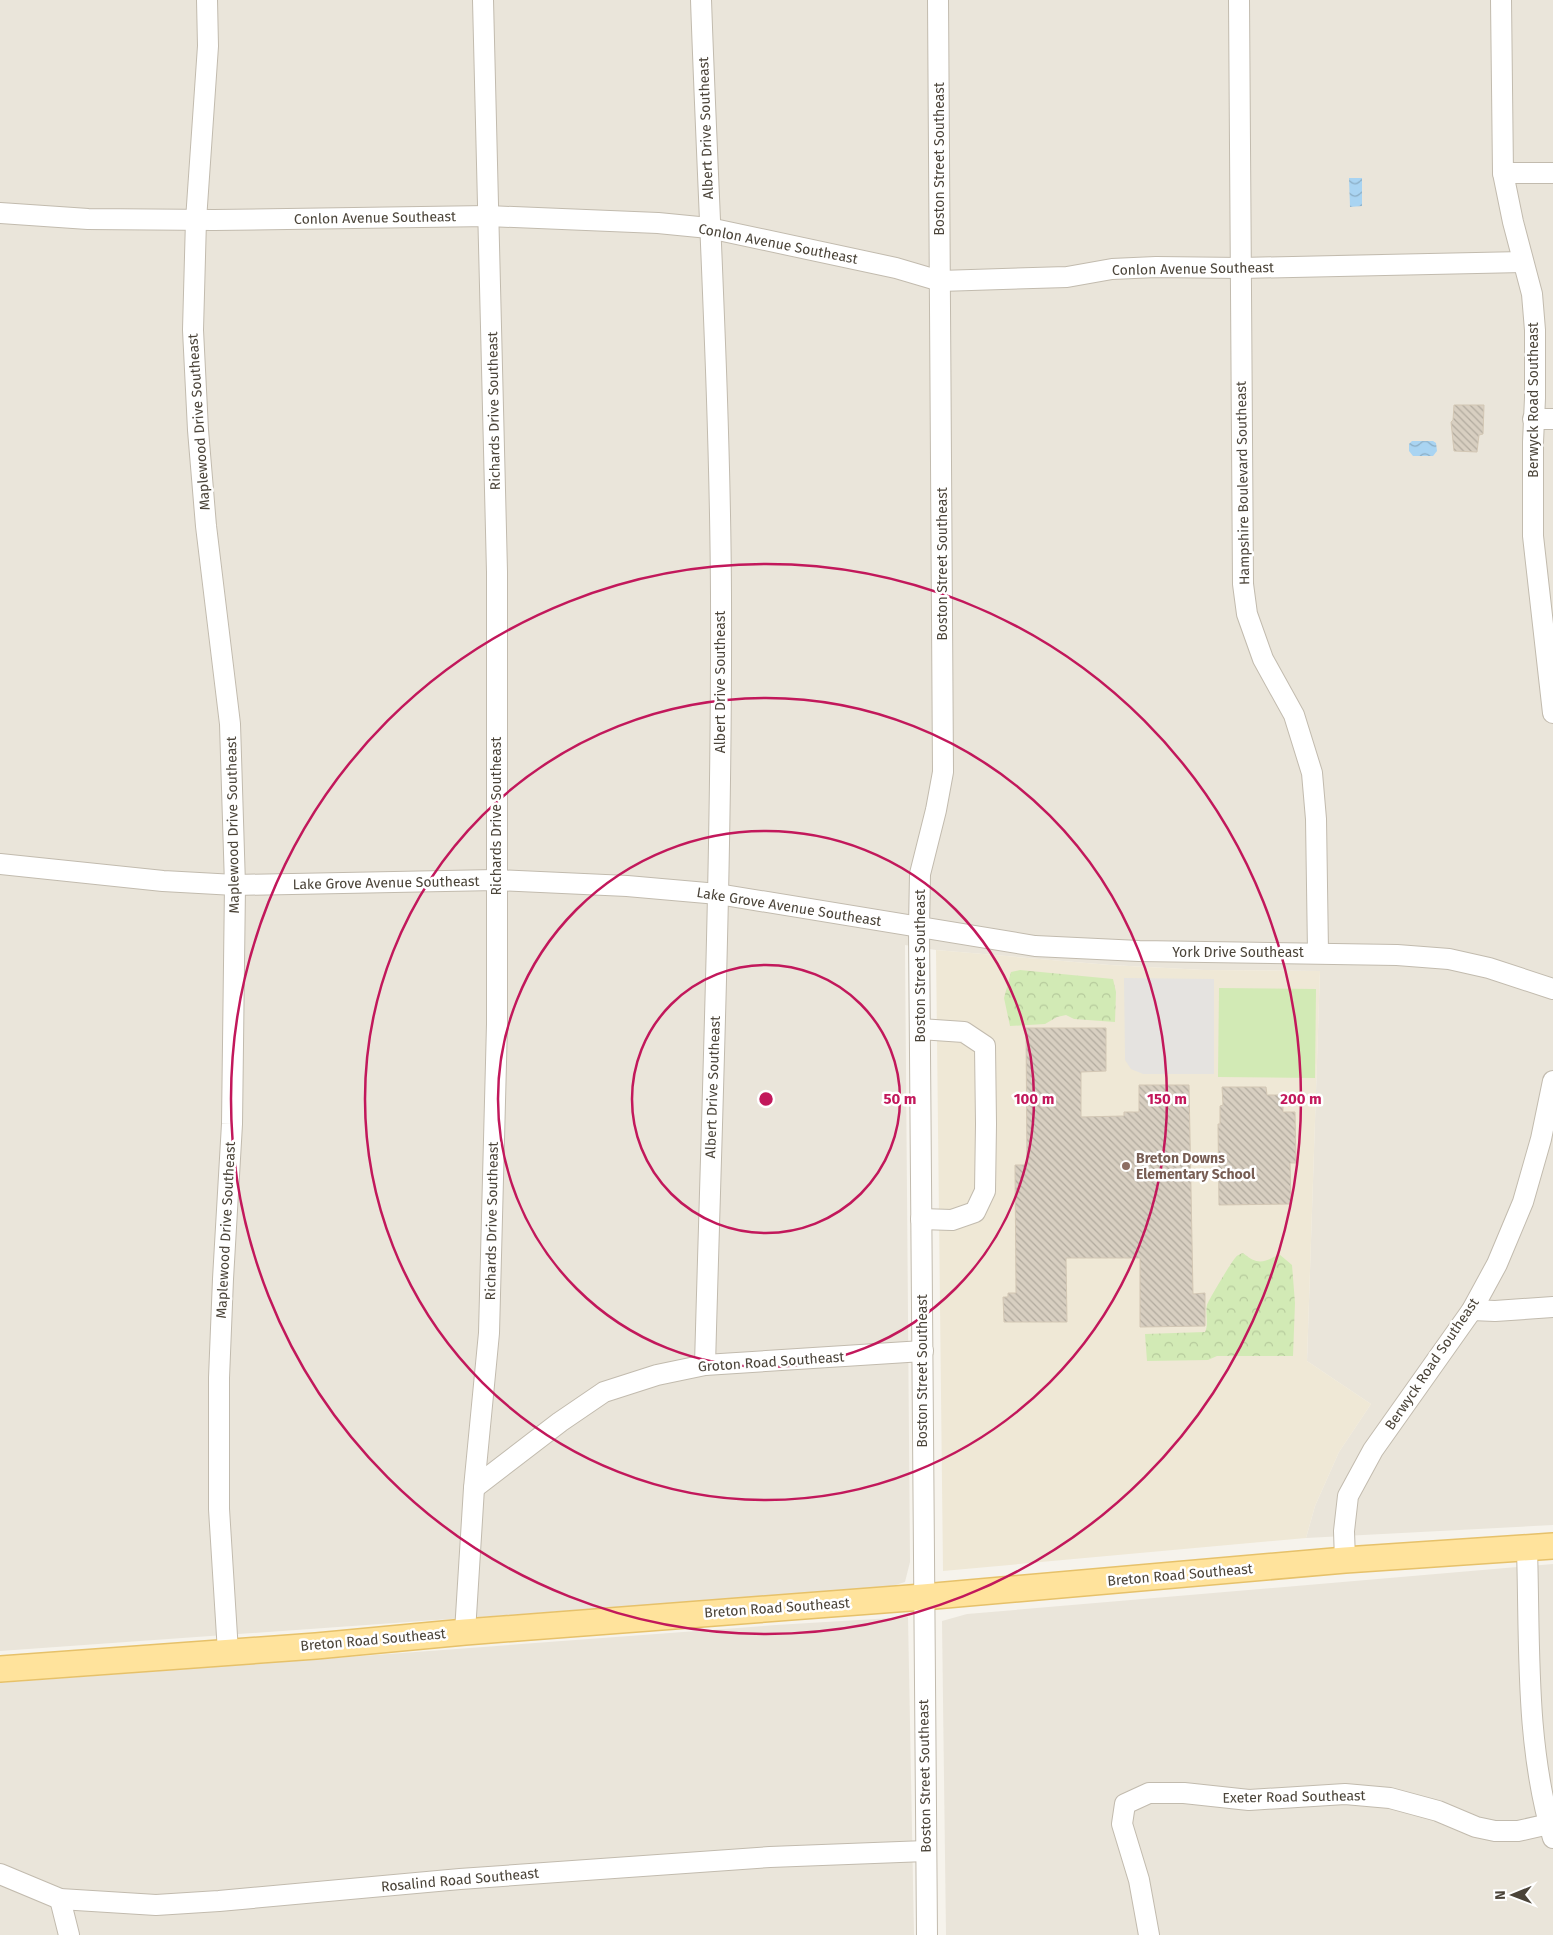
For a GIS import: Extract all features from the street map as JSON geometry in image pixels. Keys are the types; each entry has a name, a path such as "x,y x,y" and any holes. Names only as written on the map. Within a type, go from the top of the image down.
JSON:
{"main road":[{"name":"Breton Road Southeast","path":"0,1669 316,1646 465,1632 923,1597 1345,1560 1553,1546"}],"street":[{"name":"Maplewood Drive Southeast","path":"206,0 208,46 196,220 194,330 198,430 206,526 230,724 235,885 232,1124 222,1279 219,1378 219,1509 228,1652"},
{"name":"Richards Drive Southeast","path":"465,1632 474,1488 489,1333 497,1024 497,572 483,0"},
{"name":"Albert Drive Southeast","path":"701,0 709,228 718,392 721,598 718,894 705,1365"},
{"name":"Boston Street Southeast","path":"927,1935 919,928 920,874 943,772 938,0"},
{"name":"Hampshire Boulevard Southeast","path":"1239,0 1243,584 1247,614 1263,658 1294,716 1312,773 1316,819 1318,952"},
{"name":"Berwyck Road Southeast","path":"1501,0 1503,173 1532,294 1535,330 1533,536 1553,713"},
{"path":"1503,173 1553,173"},
{"name":"Conlon Avenue Southeast","path":"0,213 88,219 196,220 488,216 649,222 709,228 896,268 940,281 1067,277 1112,269 1156,267 1241,268 1523,262"},
{"path":"1533,418 1553,419"},
{"name":"Lake Grove Avenue Southeast","path":"0,864 163,881 235,885 496,880 627,886 718,894 919,928"},
{"name":"York Drive Southeast","path":"919,928 1035,946 1139,951 1318,952 1449,959 1489,968 1553,989"},
{"path":"920,1029 964,1032 985,1046 986,1124 985,1191 974,1212 952,1220 922,1219"},
{"name":"Berwyck Road Southeast","path":"1345,1560 1344,1531 1348,1496 1373,1450 1472,1310 1497,1264 1523,1202 1541,1139 1553,1081"},
{"path":"1472,1310 1495,1312 1553,1307"},
{"name":"Groton Road Southeast","path":"474,1488 560,1422 604,1392 656,1375 705,1365 923,1351"},
{"path":"1527,1549 1527,1652 1531,1716 1551,1831"},
{"name":"Exeter Road Southeast","path":"1149,1935 1139,1880 1122,1824 1125,1804 1148,1793 1249,1800 1345,1794 1390,1798 1438,1811 1476,1827 1495,1832 1551,1831"},
{"name":"Rosalind Road Southeast","path":"0,1874 60,1899 156,1905 460,1879 760,1858 926,1852"},
{"path":"60,1899 69,1935"}],"shaded area":[{"path":"0,0 1553,0 1553,1525 1306,1538 1315,1506 1339,1452 1371,1404 1307,1361 1320,971 1204,970 1110,965 936,950 905,945 910,1562 905,1582 886,1588 0,1651"},
{"name":"Breton Downs Elementary School","path":"936,950 1110,965 1204,970 1320,971 1307,1361 1371,1404 1339,1452 1315,1506 1306,1538 943,1571"},
{"path":"1124,978 1214,979 1214,1074 1143,1074 1131,1069 1125,1060"},
{"path":"1553,1564 1553,1935 946,1935 942,1621 967,1614"},
{"path":"908,1617 914,1935 0,1935 0,1683 776,1625"}],"green space":[{"path":"1020,970 1113,979 1116,992 1115,1022 1074,1019 1066,1015 1057,1017 1045,1024 1010,1026 1004,998 1011,972"},
{"path":"1219,988 1316,989 1315,1078 1218,1077"},
{"path":"1243,1253 1257,1261 1265,1261 1279,1254 1292,1265 1295,1303 1293,1356 1217,1356 1208,1360 1147,1361 1145,1334 1205,1332 1208,1302 1234,1259"}],"water":[{"path":"1349,178 1362,178 1362,206 1350,207"},
{"path":"1412,441 1433,441 1436,443 1437,451 1433,456 1413,456 1409,451 1409,444"}],"building":[{"path":"1454,405 1484,405 1483,434 1479,435 1477,452 1454,451 1451,422 1453,420"},
{"name":"Breton Downs Elementary School","path":"1026,1028 1106,1028 1106,1071 1081,1072 1081,1117 1124,1116 1124,1112 1139,1112 1139,1085 1189,1085 1193,1294 1205,1293 1205,1326 1140,1327 1140,1258 1066,1258 1067,1322 1004,1322 1003,1297 1008,1297 1008,1293 1016,1293 1015,1165 1027,1165"},
{"path":"1222,1087 1266,1087 1267,1095 1283,1095 1283,1112 1295,1112 1296,1163 1290,1163 1291,1204 1219,1205 1218,1124 1220,1124 1220,1106 1223,1105"}],"place":[{"name":"Breton Downs Elementary School","path":"1126,1166"}]}
